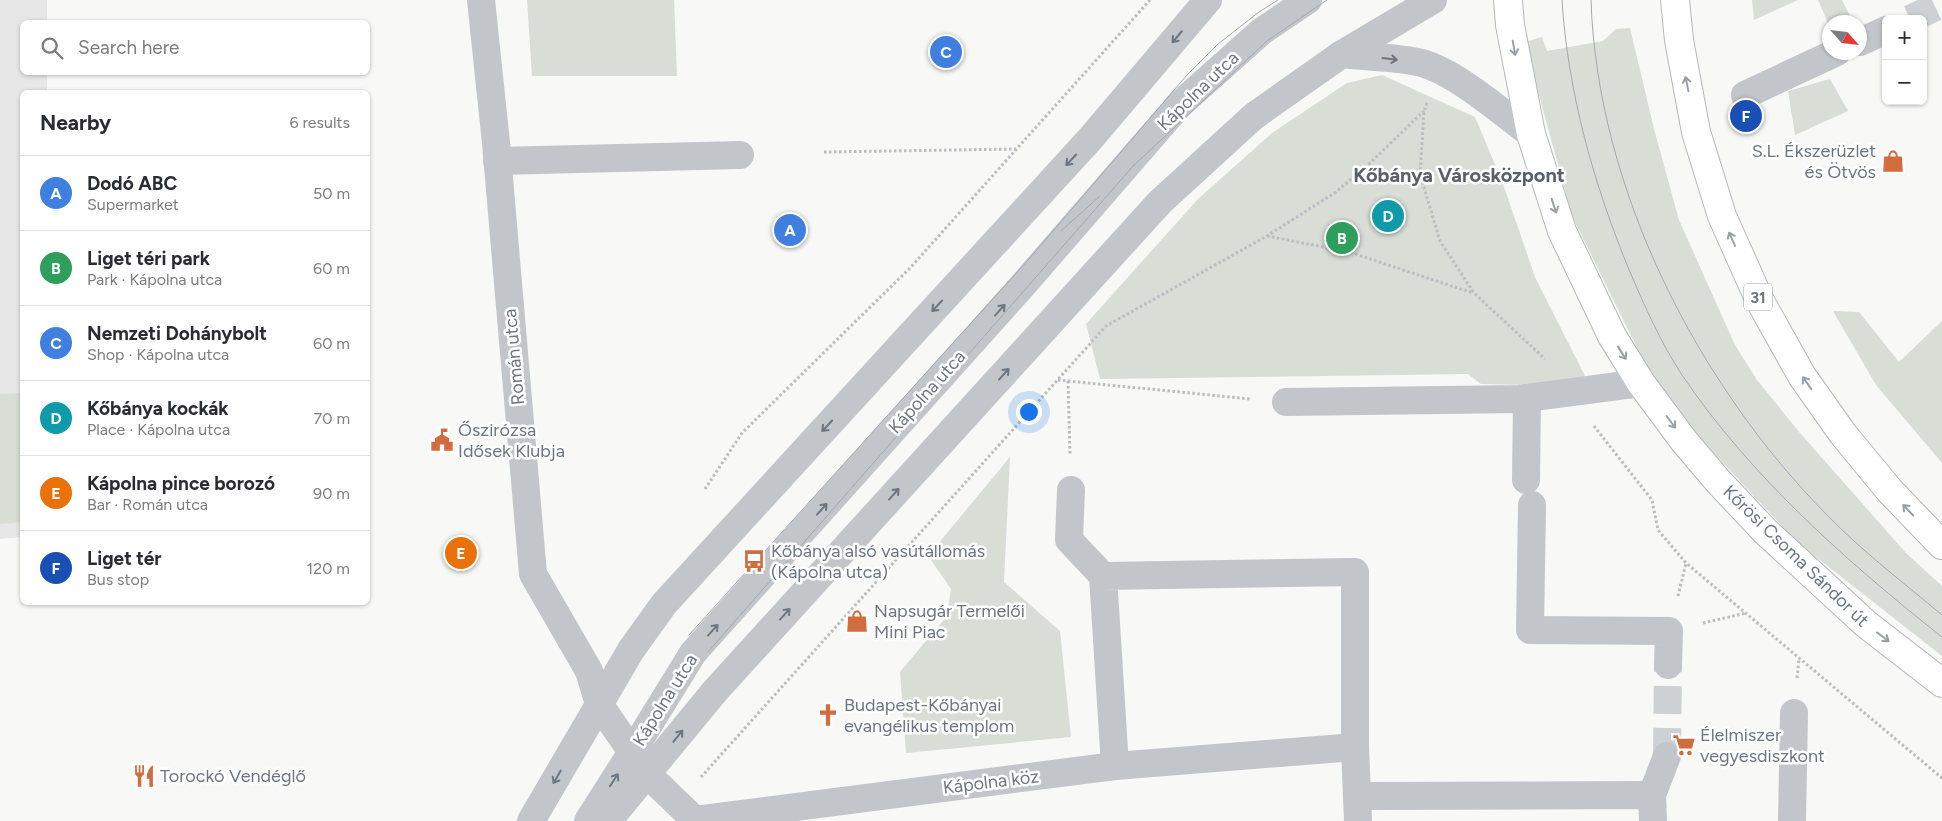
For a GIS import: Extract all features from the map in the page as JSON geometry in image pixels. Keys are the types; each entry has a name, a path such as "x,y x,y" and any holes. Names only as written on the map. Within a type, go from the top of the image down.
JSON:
{"main road":[{"name":"Kőrösi Csoma Sándor út","path":"1508,0 1510,25 1531,134 1562,231 1612,336 1641,384 1690,448 1765,531 1866,624 1942,682"},
{"name":"31","path":"1675,0 1679,40 1696,132 1722,216 1760,302 1802,376 1843,434 1890,491 1942,545"}],"street":[{"name":"Román utca","path":"481,0 498,161 532,574 589,671 599,704 640,763"},
{"path":"531,821 631,650 664,604 1091,138 1208,0"},
{"name":"Kápolna utca","path":"608,821 640,763 694,652 1023,284 1179,105 1262,31 1308,0"},
{"name":"Kápolna utca","path":"588,821 640,763 715,691 1160,202 1254,116 1342,54 1433,0"},
{"path":"1867,39 1882,32"},
{"path":"1342,54 1421,63 1440,70 1531,134"},
{"path":"1746,95 1822,59"},
{"path":"498,161 740,155"},
{"path":"1286,402 1527,398 1641,384"},
{"path":"1527,398 1530,630 1669,631 1668,665"},
{"path":"1071,490 1069,540 1103,576 1115,766"},
{"path":"1103,576 1355,572 1355,747 1358,809 1652,808 1667,756"},
{"path":"1792,821 1794,713"},
{"name":"Kápolna köz","path":"689,815 1115,766 1355,747"},
{"path":"640,763 689,815"}],"path":[{"path":"705,489 742,433 910,268 1150,0"},
{"path":"1430,96 1424,111 1420,174 1440,241 1474,293 1553,366 1580,408 1652,500 1658,530 1686,563 1942,778"},
{"path":"689,815 1106,326 1267,236 1336,192 1370,163 1424,111"},
{"path":"824,152 1017,149"},
{"path":"1267,236 1349,252 1474,293"},
{"path":"1058,380 1286,402"},
{"path":"1068,381 1071,490"},
{"path":"1669,631 1746,613"}],"shaded area":[{"path":"0,0 47,0 47,20 20,20 20,75 47,75 47,90 20,90 20,537 0,539"},
{"path":"527,0 674,0 677,76 532,76"},
{"path":"1752,0 1798,0 1754,20"},
{"path":"1818,0 1842,0 1850,15 1825,15"},
{"path":"1630,28 1654,129 1679,220 1735,345 1757,380 1800,433 1906,553 1942,586 1942,656 1797,542 1695,433 1645,364 1572,216 1533,73 1528,41 1542,37 1547,51 1603,41 1616,29"},
{"path":"1382,75 1475,117 1502,181 1535,277 1585,376 1576,386 1481,384 1468,374 1100,379 1086,324 1198,199 1272,133 1347,83"},
{"path":"1830,79 1848,111 1795,135 1788,91"},
{"path":"1833,311 1859,312 1899,362 1942,321 1942,463 1876,385"},
{"path":"20,393 20,522 0,524 0,394"},
{"path":"1010,457 1004,582 1060,631 1071,737 906,753 900,672 947,616 951,589 928,556"}],"tunnel":[{"path":"1919,15 1942,4"},
{"path":"1667,756 1668,665"}],"tram line":[{"path":"689,635 1029,259 1187,75 1218,44 1259,12 1278,0"},
{"path":"1130,169 1267,41 1327,0"},
{"path":"1562,0 1570,70 1594,172 1630,272 1674,363 1709,412 1769,483 1836,548 1942,637"},
{"path":"1591,0 1598,71 1612,141 1634,211 1663,279 1697,344 1737,406 1780,464 1841,529 1869,555 1942,615"},
{"path":"708,652 1134,165"},
{"path":"1061,231 1100,196"}],"place":[{"name":"Nemzeti Dohánybolt","path":"946,52"},
{"name":"Liget tér","path":"1746,116"},
{"name":"S.L. Ékszerüzlet és Ötvös","path":"1893,161"},
{"name":"Kőbánya kockák","path":"1388,216"},
{"name":"Dodó ABC","path":"790,230"},
{"name":"Liget téri park","path":"1342,238"},
{"name":"Őszirózsa Idősek Klubja","path":"442,440"},
{"name":"Kápolna pince borozó","path":"461,553"},
{"name":"Kőbánya alsó vasútállomás (Kápolna utca)","path":"754,561"},
{"name":"Napsugár Termelői Mini Piac","path":"857,621"},
{"name":"Budapest-Kőbányai evangélikus templom","path":"828,715"},
{"name":"Élelmiszer vegyesdiszkont","path":"1684,745"},
{"name":"Torockó Vendéglő","path":"144,776"}],"district":[{"name":"Kőbánya Városközpont","path":"1459,175"}]}
